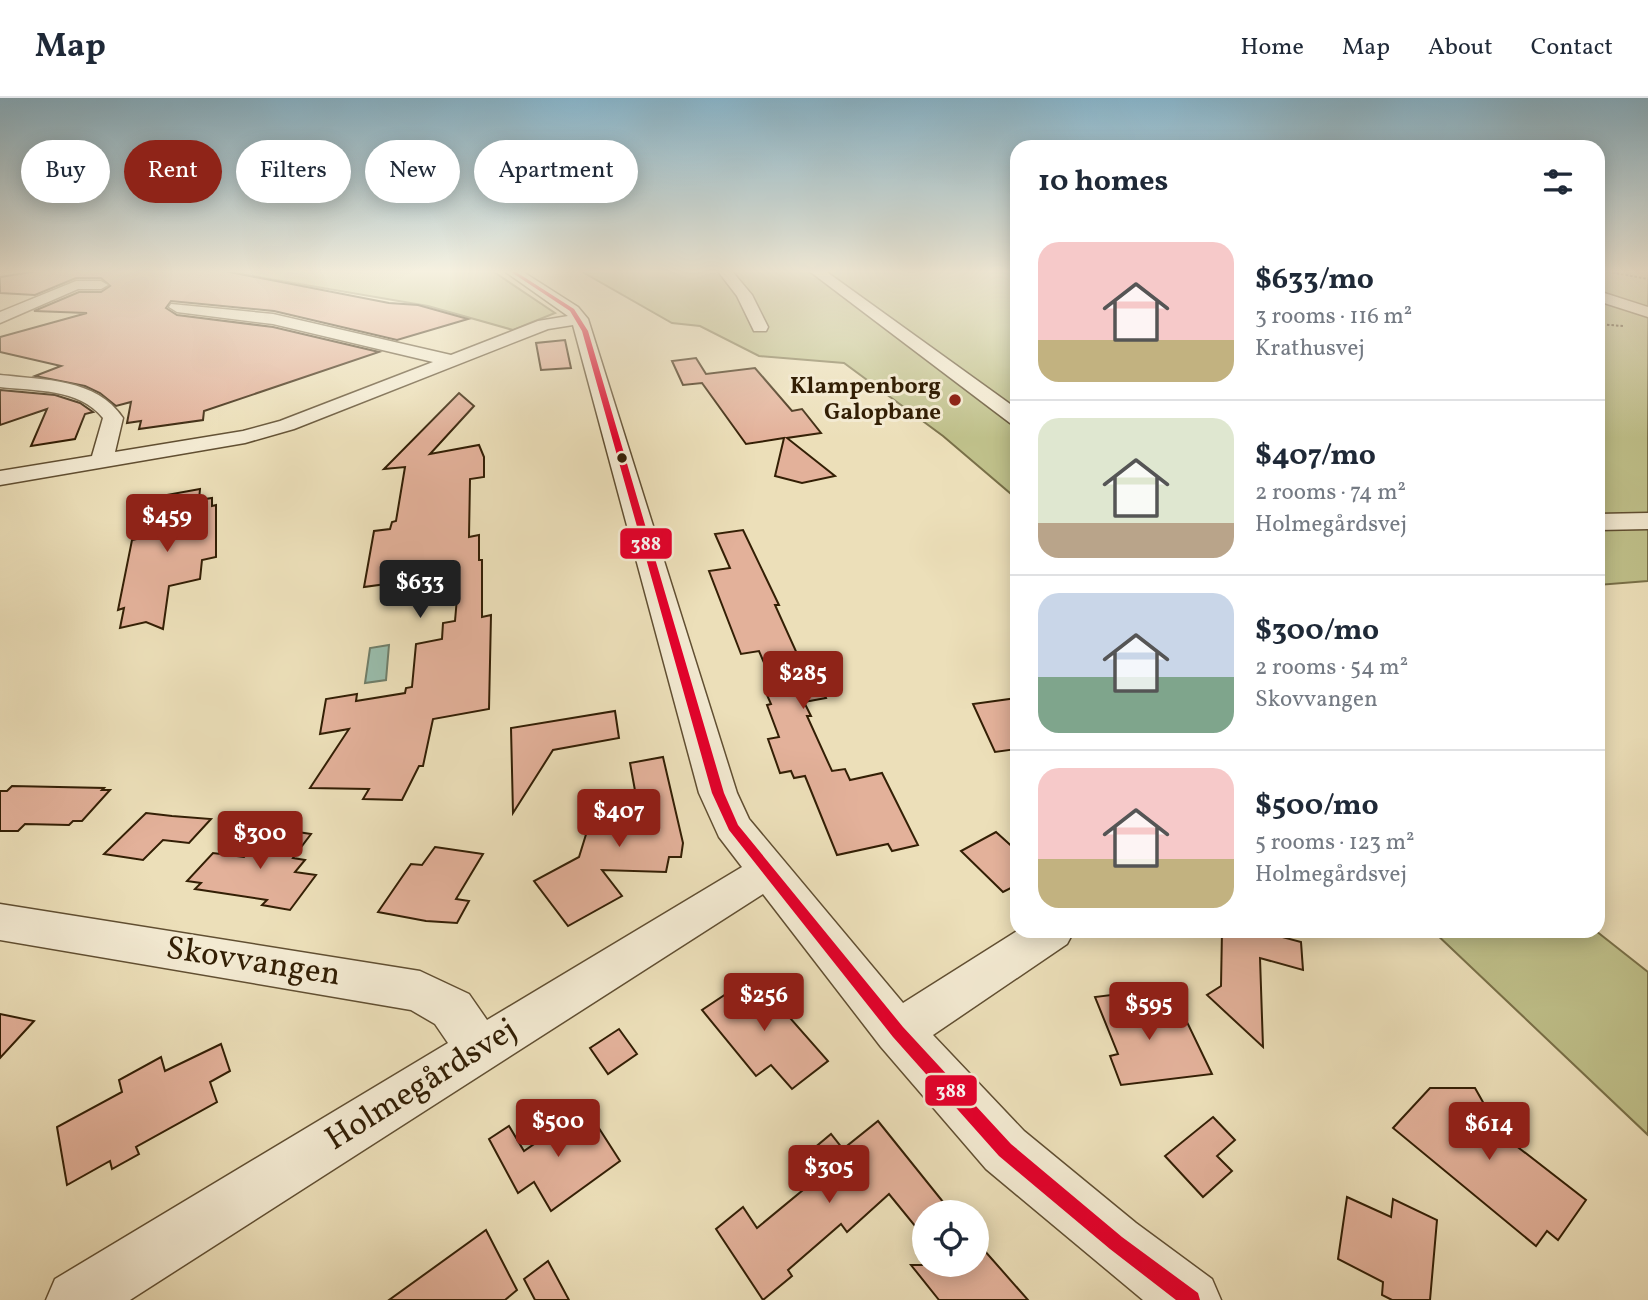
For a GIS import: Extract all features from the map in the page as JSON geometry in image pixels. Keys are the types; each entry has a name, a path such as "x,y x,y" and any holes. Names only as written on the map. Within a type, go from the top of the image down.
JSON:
{"street":[{"path":"306,326 453,361"},
{"path":"0,478 245,437 276,428 541,326"},
{"path":"582,326 718,793 733,827 898,1032 1005,1150 1116,1243 1191,1300"},
{"path":"891,326 1010,414"},
{"path":"0,381 74,392 95,398 107,407 113,418 102,461"},
{"path":"1605,522 1648,521"},
{"name":"Holmegårdsvej","path":"76,1300 768,871"},
{"name":"Skovvangen","path":"0,922 420,990 452,1009 480,1051"},
{"path":"898,1032 1041,938"}],"green space":[{"path":"499,326 523,326 513,330"},
{"path":"700,326 1010,326 1010,493 943,436 844,363 759,356"},
{"path":"1605,326 1648,326 1648,581 1605,584"},
{"path":"1440,938 1605,938 1648,972 1648,1135"}],"shaded area":[{"path":"389,645 386,680 365,683 370,648"}],"building":[{"path":"40,326 266,326 379,352 204,411 203,420 139,429 141,421 127,423 131,402 116,406 100,393 85,386 35,376 61,366 0,352 0,337"},
{"path":"338,326 444,326 397,340"},
{"path":"565,340 571,368 541,370 536,343"},
{"path":"696,358 706,374 755,368 792,411 802,409 821,433 787,438 835,476 802,483 775,476 784,438 746,444 702,383 683,385 672,361"},
{"path":"0,390 55,395 80,403 93,412 85,414 75,439 31,446 47,409 0,425"},
{"path":"459,393 474,406 430,454 479,445 484,457 484,477 470,479 469,537 479,535 482,617 491,615 489,709 433,719 423,766 419,766 402,800 363,799 369,789 310,788 349,729 320,734 326,699 357,694 356,701 405,693 406,688 412,687 416,644 442,639 443,623 455,621 459,574 364,587 374,531 390,529 392,522 396,521 405,467 384,469"},
{"path":"200,489 199,500 212,498 212,506 216,505 216,557 202,560 200,579 169,586 163,629 146,622 120,628 124,608 118,610 132,540 142,538 146,501"},
{"path":"743,530 779,605 775,605 803,667 811,666 826,698 804,702 811,716 807,716 832,771 845,769 850,780 882,773 918,845 892,851 888,844 837,855 805,776 794,778 791,771 780,773 768,739 779,737 767,705 771,704 767,695 777,693 759,651 741,654 709,571 730,568 715,534"},
{"path":"1010,699 1010,750 995,752 973,704"},
{"path":"615,711 619,738 553,750 513,813 511,728"},
{"path":"663,757 683,843 681,857 669,857 666,872 602,870 622,896 568,926 534,881 579,857 588,828 642,829 630,763"},
{"path":"12,786 110,790 82,821 73,821 69,825 25,824 18,831 0,831 0,791 7,791"},
{"path":"146,813 211,819 189,843 163,840 143,860 104,854"},
{"path":"278,829 311,834 293,858 305,860 295,872 316,875 290,910 262,905 267,900 195,889 201,883 187,881 213,853 244,857 260,839"},
{"path":"996,832 1010,845 1010,888 1003,892 961,851"},
{"path":"435,847 483,854 456,899 469,901 457,923 426,921 378,912 411,864 422,865"},
{"path":"1222,938 1286,938 1301,942 1303,970 1260,958 1263,1047 1207,995 1221,986"},
{"path":"753,976 828,1061 792,1089 771,1065 756,1076 702,1010"},
{"path":"1143,991 1159,1025 1187,1022 1212,1074 1121,1085 1110,1056 1118,1054 1095,997"},
{"path":"0,1014 34,1021 0,1058"},
{"path":"619,1029 637,1054 608,1074 590,1048"},
{"path":"221,1044 230,1071 210,1082 217,1102 136,1147 139,1154 112,1169 110,1161 67,1185 57,1127 122,1092 119,1080 161,1057 165,1071"},
{"path":"1430,1088 1475,1088 1501,1134 1586,1200 1558,1240 1547,1231 1536,1246 1393,1128"},
{"path":"586,1108 620,1161 551,1211 534,1182 518,1193 489,1139 509,1126 524,1151"},
{"path":"1213,1117 1235,1140 1217,1156 1232,1171 1203,1197 1165,1156"},
{"path":"878,1121 942,1200 912,1200 912,1222 889,1194 847,1232 841,1224 788,1270 792,1276 763,1300 716,1229 743,1207 757,1228 809,1185 794,1165 831,1134 843,1149"},
{"path":"1347,1197 1391,1217 1393,1199 1437,1220 1430,1300 1392,1300 1382,1295 1383,1282 1338,1259"},
{"path":"486,1230 517,1290 505,1300 389,1300"},
{"path":"989,1256 1028,1300 939,1300 921,1277 989,1277"},
{"path":"548,1261 569,1300 535,1300 524,1279"}],"transit line":[{"name":"388","path":"582,326 718,793 733,827 898,1032 1005,1150 1116,1243 1191,1300"}],"place":[{"name":"Klampenborg Galopbane","path":"955,400"}]}
